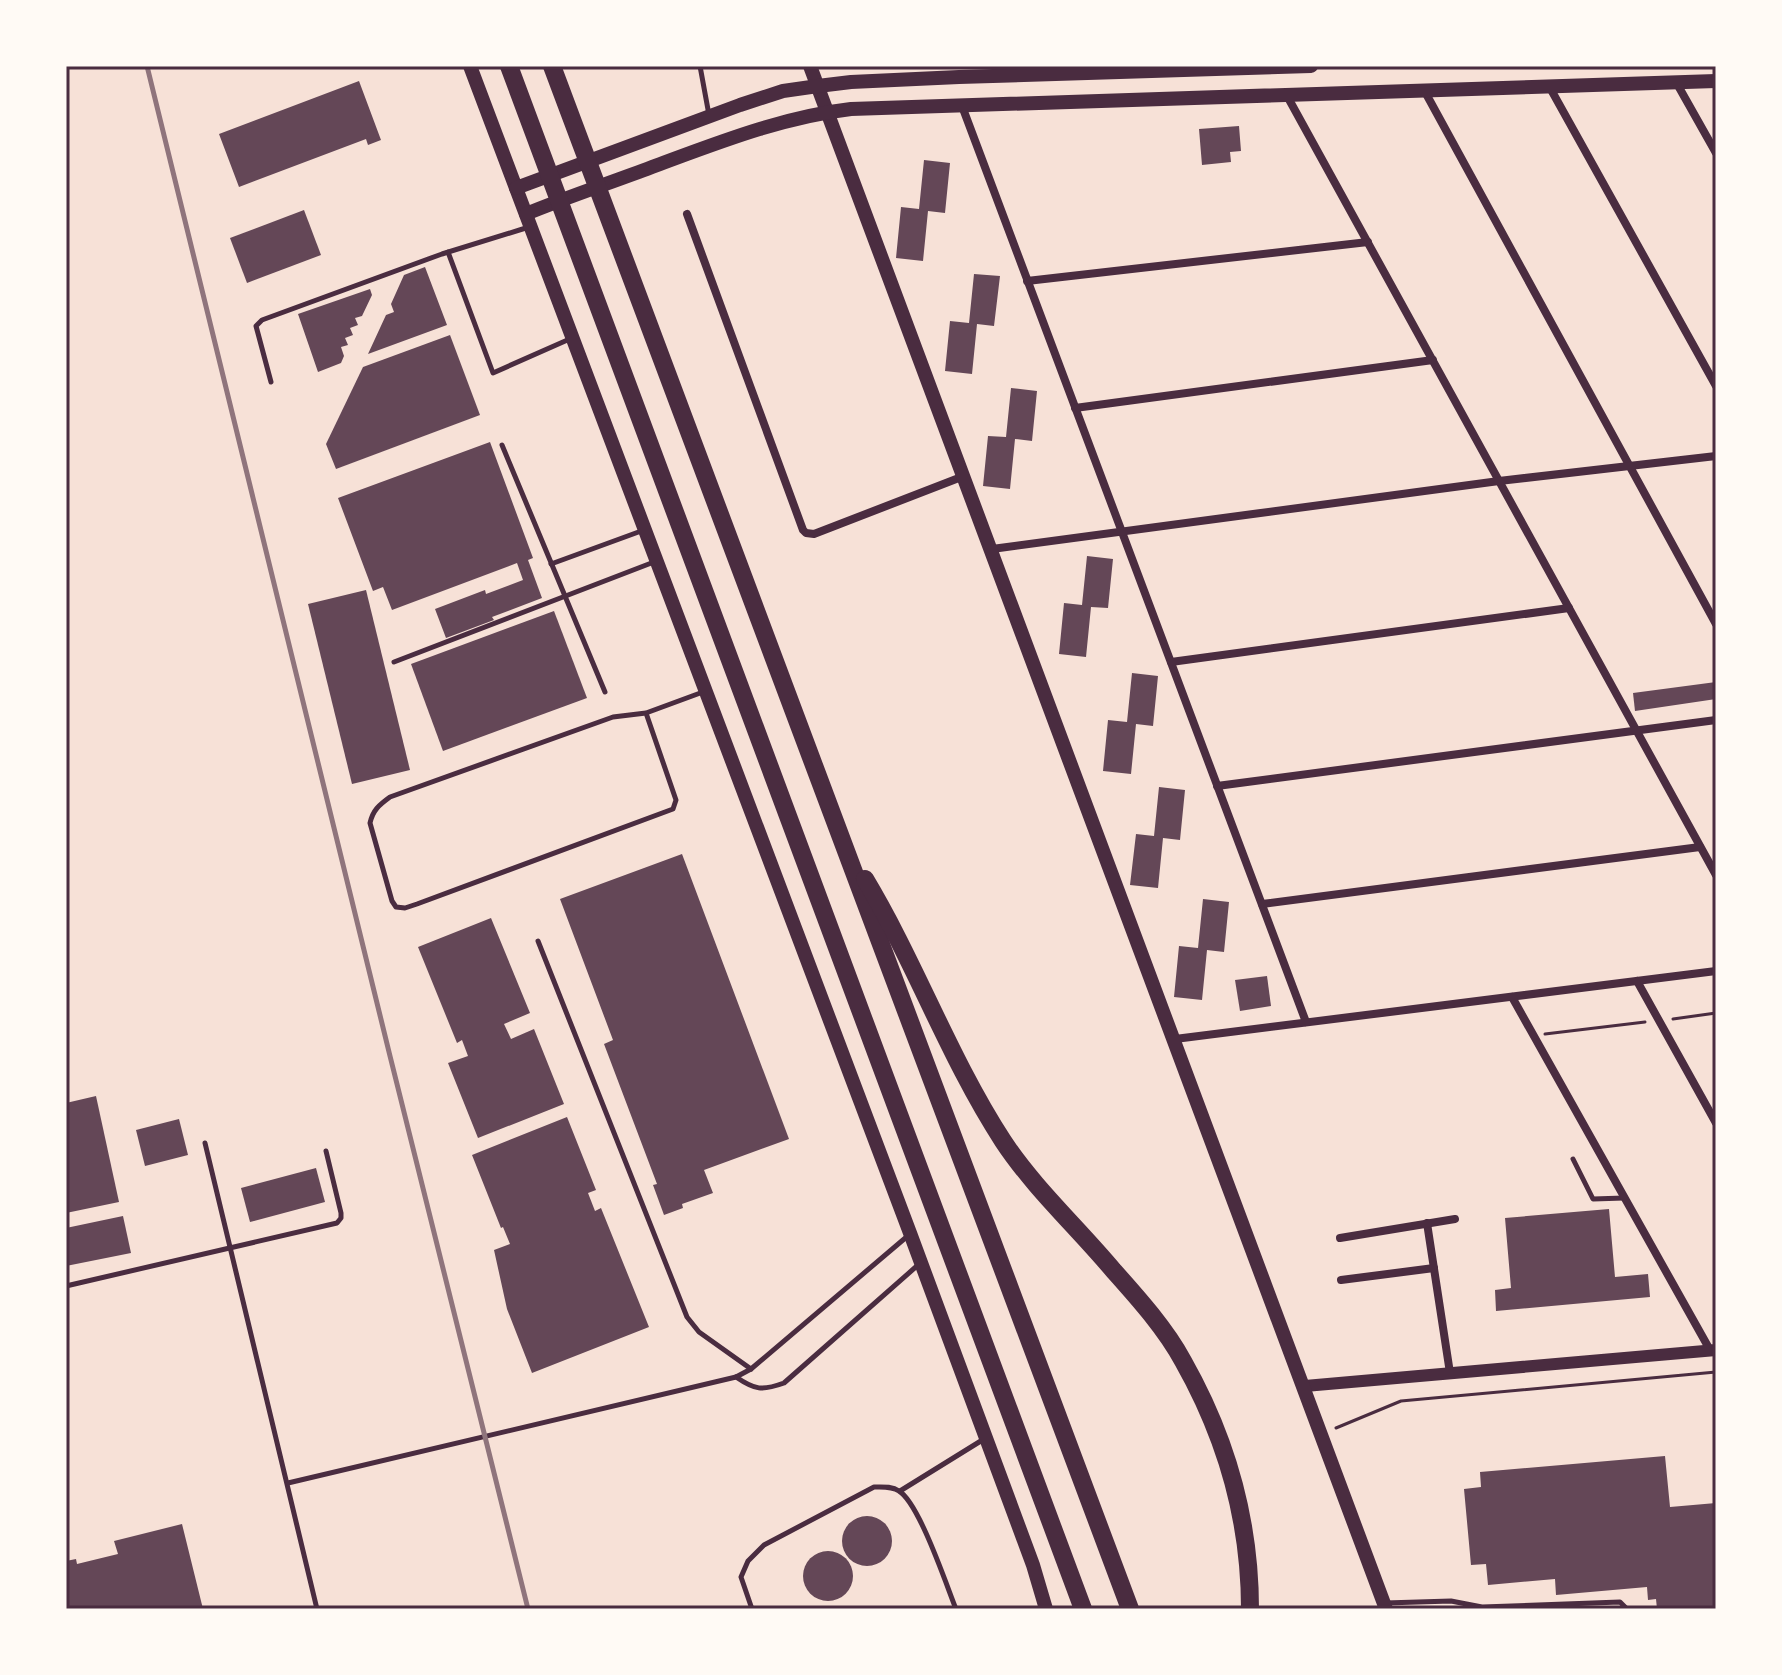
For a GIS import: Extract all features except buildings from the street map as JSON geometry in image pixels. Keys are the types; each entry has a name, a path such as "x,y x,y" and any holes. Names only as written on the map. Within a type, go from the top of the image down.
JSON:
{"highway":[{"path":"509,66 1083,1609"},
{"path":"552,66 1130,1609"},
{"path":"842,843 898,936 955,1058 1005,1144 1051,1201 1139,1299 1182,1359 1218,1432 1236,1489 1248,1555 1250,1609"},
{"path":"1044,1504 1069,1609"}],"main road":[{"path":"470,66 516,188 531,217 573,338 1033,1565 1046,1609"},
{"path":"810,66 1385,1606"},
{"path":"516,188 709,115 783,91 842,83 1311,66"},
{"path":"1191,71 1193,97"},
{"path":"531,217 736,136 783,122 851,109 1716,81"}],"street":[{"path":"1676,82 1716,153"},
{"path":"1549,86 1716,386"},
{"path":"1424,90 1716,624"},
{"path":"1286,94 1716,875"},
{"path":"962,106 1306,1022"},
{"path":"687,214 806,533 814,534 964,476"},
{"path":"1027,281 1368,242"},
{"path":"1075,408 1433,360"},
{"path":"992,549 1499,481 1716,456"},
{"path":"1171,662 1569,608"},
{"path":"1217,786 1716,720"},
{"path":"1262,904 1700,847"},
{"path":"1175,1039 1716,971"},
{"path":"1637,981 1716,1123"},
{"path":"1305,1386 1713,1350 1512,997"},
{"path":"1340,1238 1455,1219"},
{"path":"1427,1223 1450,1373"},
{"path":"1341,1280 1434,1268"}],"lane":[{"path":"700,66 709,115"},
{"path":"271,382 256,326 262,320 448,252 531,217"},
{"path":"448,252 493,373 573,338"},
{"path":"502,445 605,692"},
{"path":"551,564 645,529"},
{"path":"394,662 657,561"},
{"path":"646,713 676,800 673,809 417,904 396,907 370,823 372,813 379,804 390,797 613,717 646,713 705,691"},
{"path":"538,941 687,1317 699,1332 751,1369"},
{"path":"205,1143 317,1609"},
{"path":"66,1286 337,1223 341,1213 326,1151"},
{"path":"1573,1159 1593,1199 1624,1198"},
{"path":"288,1483 736,1377 751,1369 910,1233"},
{"path":"736,1377 752,1388 768,1389 784,1383 921,1263"},
{"path":"900,1491 985,1439"},
{"path":"752,1609 741,1577 748,1561 764,1545 874,1487 900,1491 914,1506 956,1609"},
{"path":"1385,1606 1451,1601 1482,1607 1620,1602 1627,1608"}],"path":[{"path":"1534,1036 1716,1013"},
{"path":"1320,1432 1401,1401 1716,1372"}],"railway":[{"path":"147,66 528,1609"}]}
